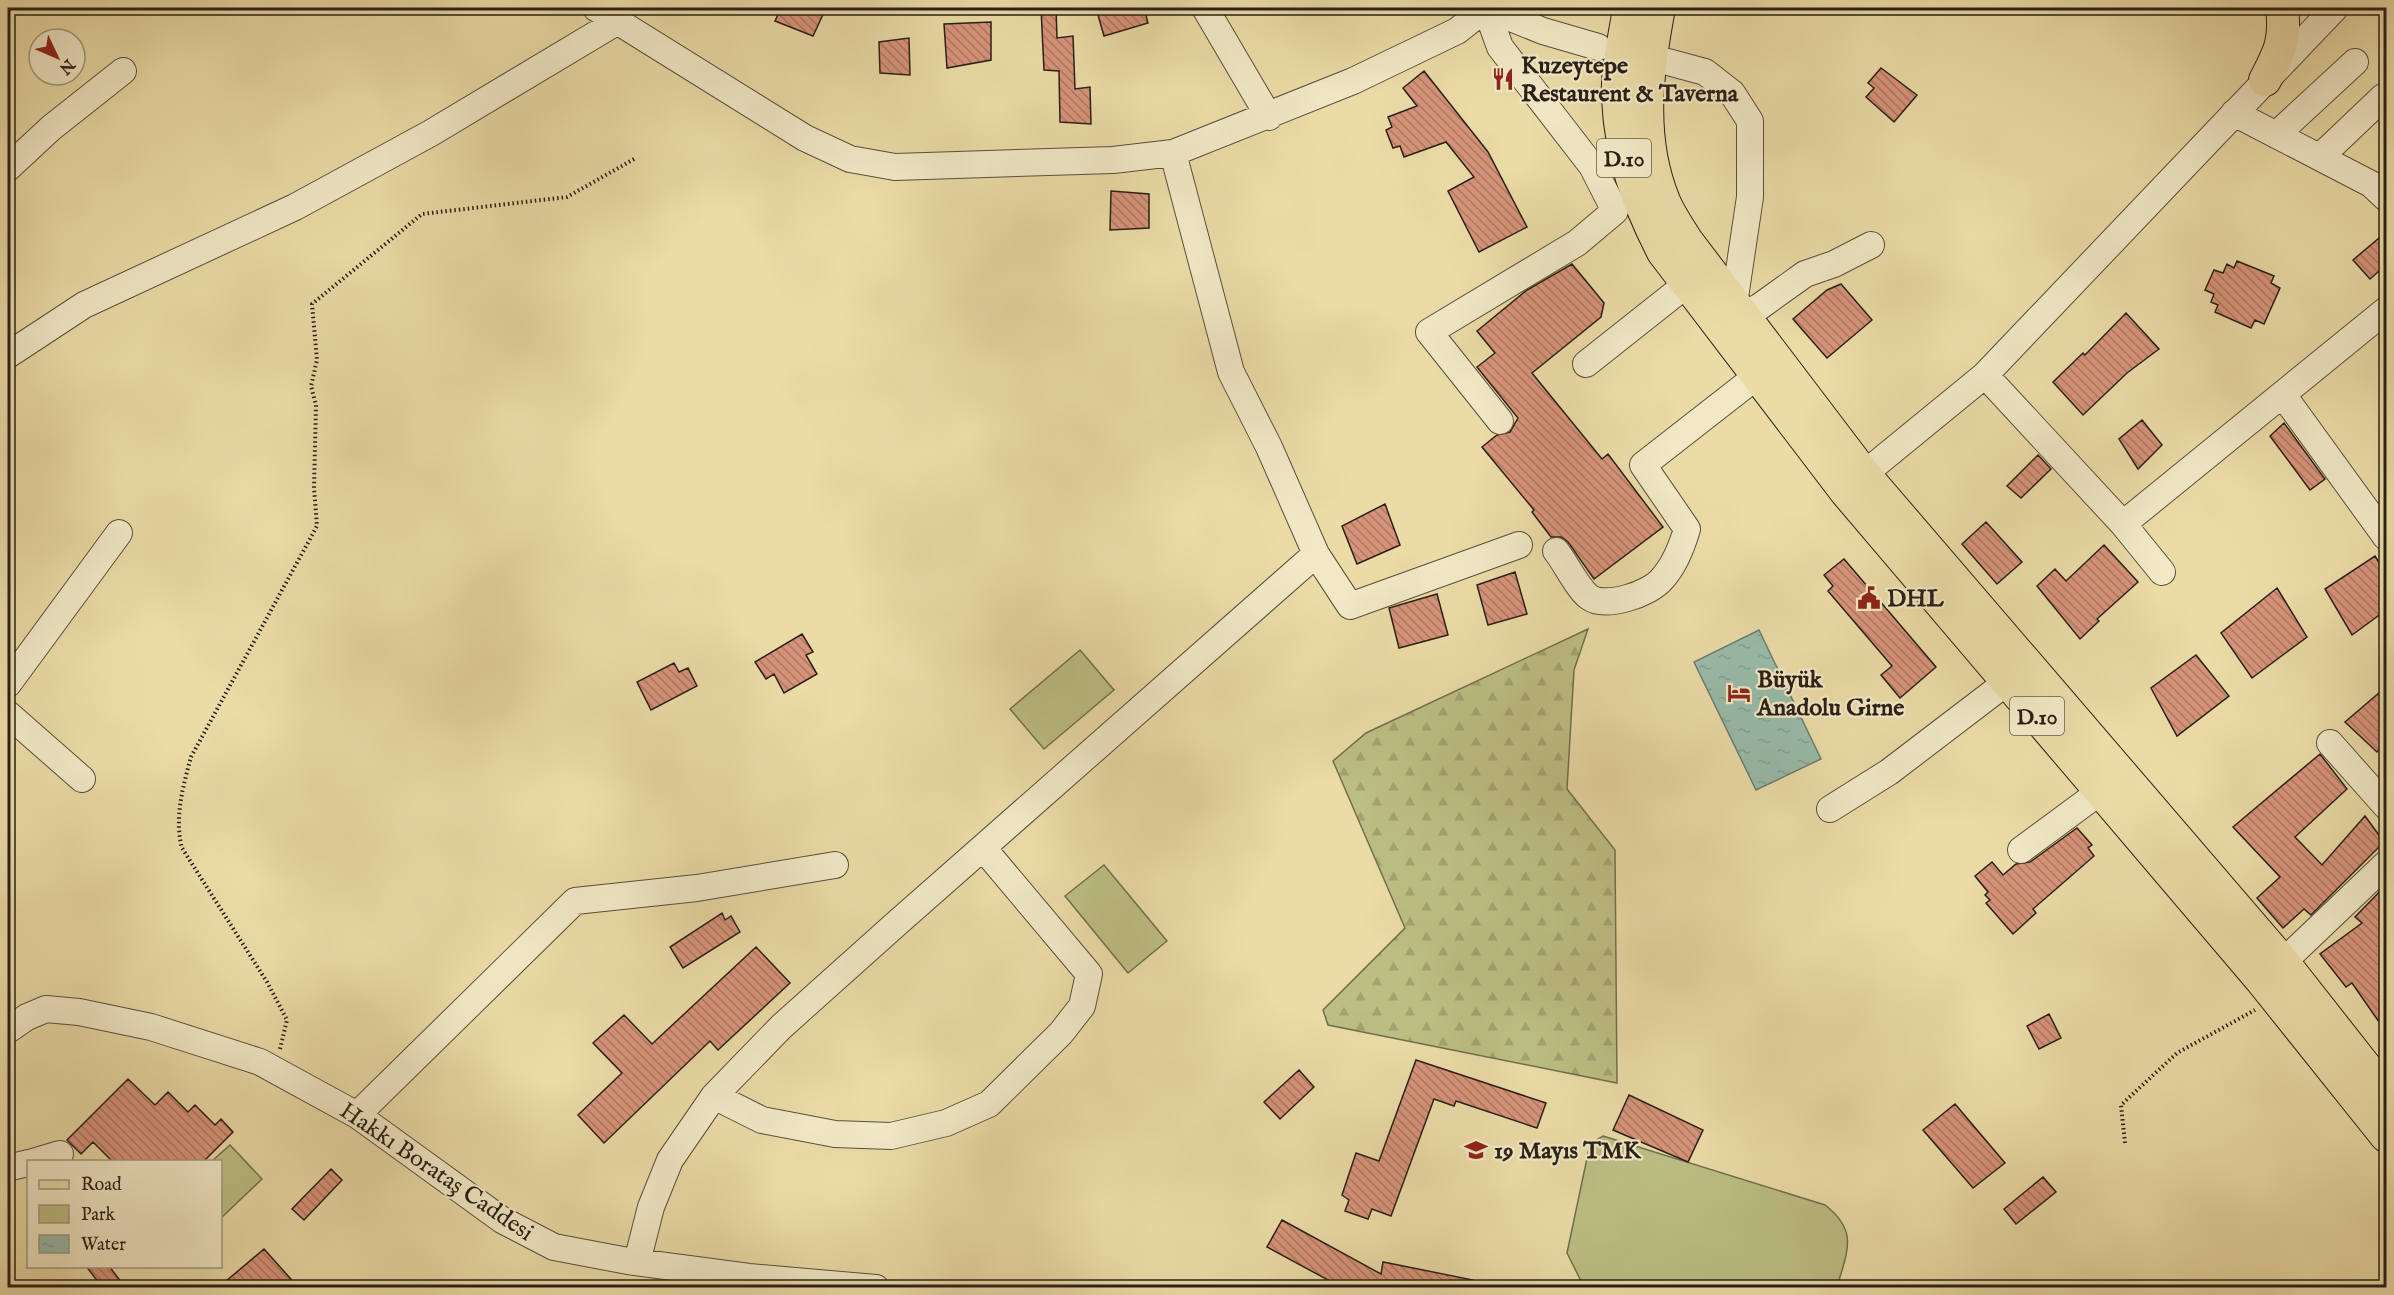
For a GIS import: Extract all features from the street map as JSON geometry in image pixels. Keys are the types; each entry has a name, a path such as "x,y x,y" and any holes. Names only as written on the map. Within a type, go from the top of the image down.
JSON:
{"main road":[{"name":"D.10","path":"1629,8 1618,97 1625,160 1641,207 1663,252 1846,492 2276,998 2386,1136"},
{"name":"D.10","path":"1659,8 1646,96 1650,154 1664,201 1687,241 1864,474 2283,962 2385,1087"},
{"path":"2265,80 2280,51 2285,30 2282,8"}],"street":[{"path":"596,8 806,138 850,159 895,167 1113,160 1173,153 1269,117 1353,81 1457,31 1486,8"},
{"path":"1205,8 1269,117"},
{"path":"1486,8 1543,31 1598,47"},
{"path":"1486,8 1500,47 1592,166 1615,211 1577,243 1429,332 1500,421"},
{"path":"1864,474 1985,375 2335,8"},
{"path":"12,344 84,305 295,207 420,139 618,21"},
{"path":"1668,62 1705,72 1732,93 1750,121 1750,197 1738,310 1759,307 1805,274 1834,264 1871,245"},
{"path":"2276,135 2355,62"},
{"path":"8,168 51,128 123,71"},
{"path":"2320,158 2383,97"},
{"path":"2234,113 2320,158 2381,184"},
{"path":"1173,153 1231,372 1269,447 1317,554 1350,606 1519,545"},
{"path":"1586,364 1687,284"},
{"path":"2123,524 2386,310"},
{"path":"1985,375 2123,524 2162,572"},
{"path":"1556,550 1589,597 1606,603 1639,594 1661,580 1682,545 1687,529 1643,465 1757,376"},
{"path":"2283,395 2386,537"},
{"path":"8,684 119,533"},
{"path":"638,1262 651,1207 670,1160 714,1096 781,1027 1317,554"},
{"path":"1830,809 1889,772 2007,682"},
{"path":"8,714 82,779"},
{"path":"2330,743 2386,806"},
{"path":"2021,850 2101,791"},
{"path":"714,1096 762,1120 835,1134 891,1136 946,1123 989,1104 1061,1033 1082,1006 1089,974 983,848"},
{"path":"2283,962 2386,864"},
{"path":"357,1115 575,901 698,888 835,865"},
{"name":"Hakkı Borataş Caddesi","path":"8,1030 27,1017 46,1009 79,1012 151,1028 260,1062 357,1115 502,1220 554,1247 745,1282 876,1287"},
{"path":"38,1160 60,1154"},
{"path":"8,1168 27,1163"}],"path":[{"path":"275,1070 287,1020 267,982 182,848 178,833 183,788 191,757 317,526 314,488 316,405 311,386 317,360 312,304 422,214 567,197 636,158"},
{"path":"2125,1143 2121,1105 2177,1053 2276,998"}],"green space":[{"path":"1588,629 1574,670 1567,789 1615,850 1617,1083 1328,1025 1323,1010 1405,928 1333,761 1366,733"},
{"path":"1080,650 1114,690 1044,749 1010,709"},
{"path":"1104,865 1167,941 1128,973 1065,896"},
{"path":"1603,1136 1825,1205 1843,1224 1848,1243 1837,1287 1584,1287 1567,1253 1590,1144"},
{"path":"230,1145 262,1179 222,1217 222,1160 213,1160"}],"water":[{"path":"1759,630 1821,759 1756,790 1694,662"}],"building":[{"path":"781,8 826,8 813,36 775,21"},
{"path":"1041,8 1056,8 1057,38 1073,36 1075,89 1090,87 1091,124 1060,122 1059,71 1044,70"},
{"path":"1096,8 1144,8 1148,23 1104,36"},
{"path":"991,22 991,60 947,68 944,24"},
{"path":"909,38 910,75 880,73 879,42"},
{"path":"1881,68 1917,95 1894,122 1866,97 1874,88 1868,83"},
{"path":"1424,71 1488,152 1527,227 1479,252 1448,191 1474,177 1446,142 1404,157 1400,146 1393,148 1386,130 1392,127 1388,117 1417,106 1403,88"},
{"path":"1111,191 1149,194 1149,228 1110,230"},
{"path":"2379,238 2386,246 2386,265 2370,279 2353,260"},
{"path":"2237,261 2274,276 2271,283 2280,288 2264,324 2255,320 2251,328 2215,312 2218,305 2211,302 2214,294 2205,290 2214,270 2223,273 2227,264 2234,268"},
{"path":"1572,264 1604,303 1601,317 1532,373 1602,459 1608,454 1663,527 1594,579 1568,542 1561,537 1551,537 1532,512 1534,510 1482,447 1497,435 1510,432 1518,418 1477,367 1495,353 1477,331 1527,290"},
{"path":"1841,284 1872,320 1827,358 1793,319 1827,290"},
{"path":"2126,313 2159,349 2127,373 2083,415 2053,382 2083,353 2085,355"},
{"path":"2142,420 2162,445 2138,469 2119,439"},
{"path":"2284,423 2325,479 2310,490 2270,436"},
{"path":"2038,455 2051,469 2021,498 2007,486"},
{"path":"1385,504 1400,545 1357,564 1342,526"},
{"path":"1986,522 2022,562 1997,584 1962,544"},
{"path":"2104,545 2138,582 2097,619 2099,621 2080,639 2037,586 2055,569 2066,581"},
{"path":"2375,556 2386,574 2386,610 2352,635 2325,589"},
{"path":"1844,559 1936,667 1900,698 1881,675 1892,666 1828,591 1833,586 1824,575"},
{"path":"1515,572 1527,614 1488,625 1477,585"},
{"path":"2277,588 2307,637 2252,678 2221,633"},
{"path":"1437,594 1448,635 1399,648 1389,608"},
{"path":"802,634 813,652 806,655 817,674 784,693 774,674 766,679 755,662"},
{"path":"2196,655 2229,696 2177,736 2151,688"},
{"path":"674,663 679,672 688,668 697,686 651,710 637,682"},
{"path":"2386,687 2386,742 2377,752 2345,722"},
{"path":"2320,754 2347,789 2295,837 2322,865 2365,816 2384,842 2311,915 2304,909 2283,928 2257,898 2280,877 2233,827"},
{"path":"2077,828 2092,845 2088,848 2094,856 2033,909 2036,913 2013,934 1986,903 1990,900 1985,895 1988,892 1975,876 1992,862 2003,875 2016,864 2030,862"},
{"path":"2386,885 2386,1032 2352,983 2346,987 2320,954 2362,923 2355,917"},
{"path":"722,913 725,920 731,916 740,932 683,968 670,947"},
{"path":"756,947 790,983 718,1050 710,1041 604,1143 578,1115 622,1073 593,1043 624,1015 652,1044"},
{"path":"2049,1014 2061,1038 2039,1049 2027,1026"},
{"path":"1416,1060 1546,1103 1537,1128 1456,1101 1454,1106 1434,1099 1391,1216 1372,1209 1368,1219 1345,1211 1349,1200 1342,1195 1356,1153 1379,1161"},
{"path":"1299,1070 1314,1087 1280,1119 1264,1102"},
{"path":"128,1079 155,1105 168,1092 188,1112 195,1105 215,1125 221,1119 233,1132 205,1160 111,1160 93,1142 81,1154 67,1140"},
{"path":"1629,1095 1703,1130 1688,1162 1613,1130"},
{"path":"1955,1104 2005,1163 1973,1188 1923,1130"},
{"path":"331,1169 342,1180 304,1220 292,1209"},
{"path":"2043,1177 2056,1192 2016,1224 2004,1209"},
{"path":"1282,1220 1381,1274 1383,1262 1473,1280 1472,1287 1341,1287 1267,1247"},
{"path":"264,1249 298,1287 219,1287"},
{"path":"88,1268 111,1268 125,1287 102,1287"}],"place":[{"name":"Kuzeytepe Restaurent & Taverna","path":"1503,79"},
{"name":"DHL","path":"1869,598"},
{"name":"Büyük Anadolu Girne","path":"1739,693"},
{"name":"19 Mayıs TMK","path":"1476,1150"}]}
